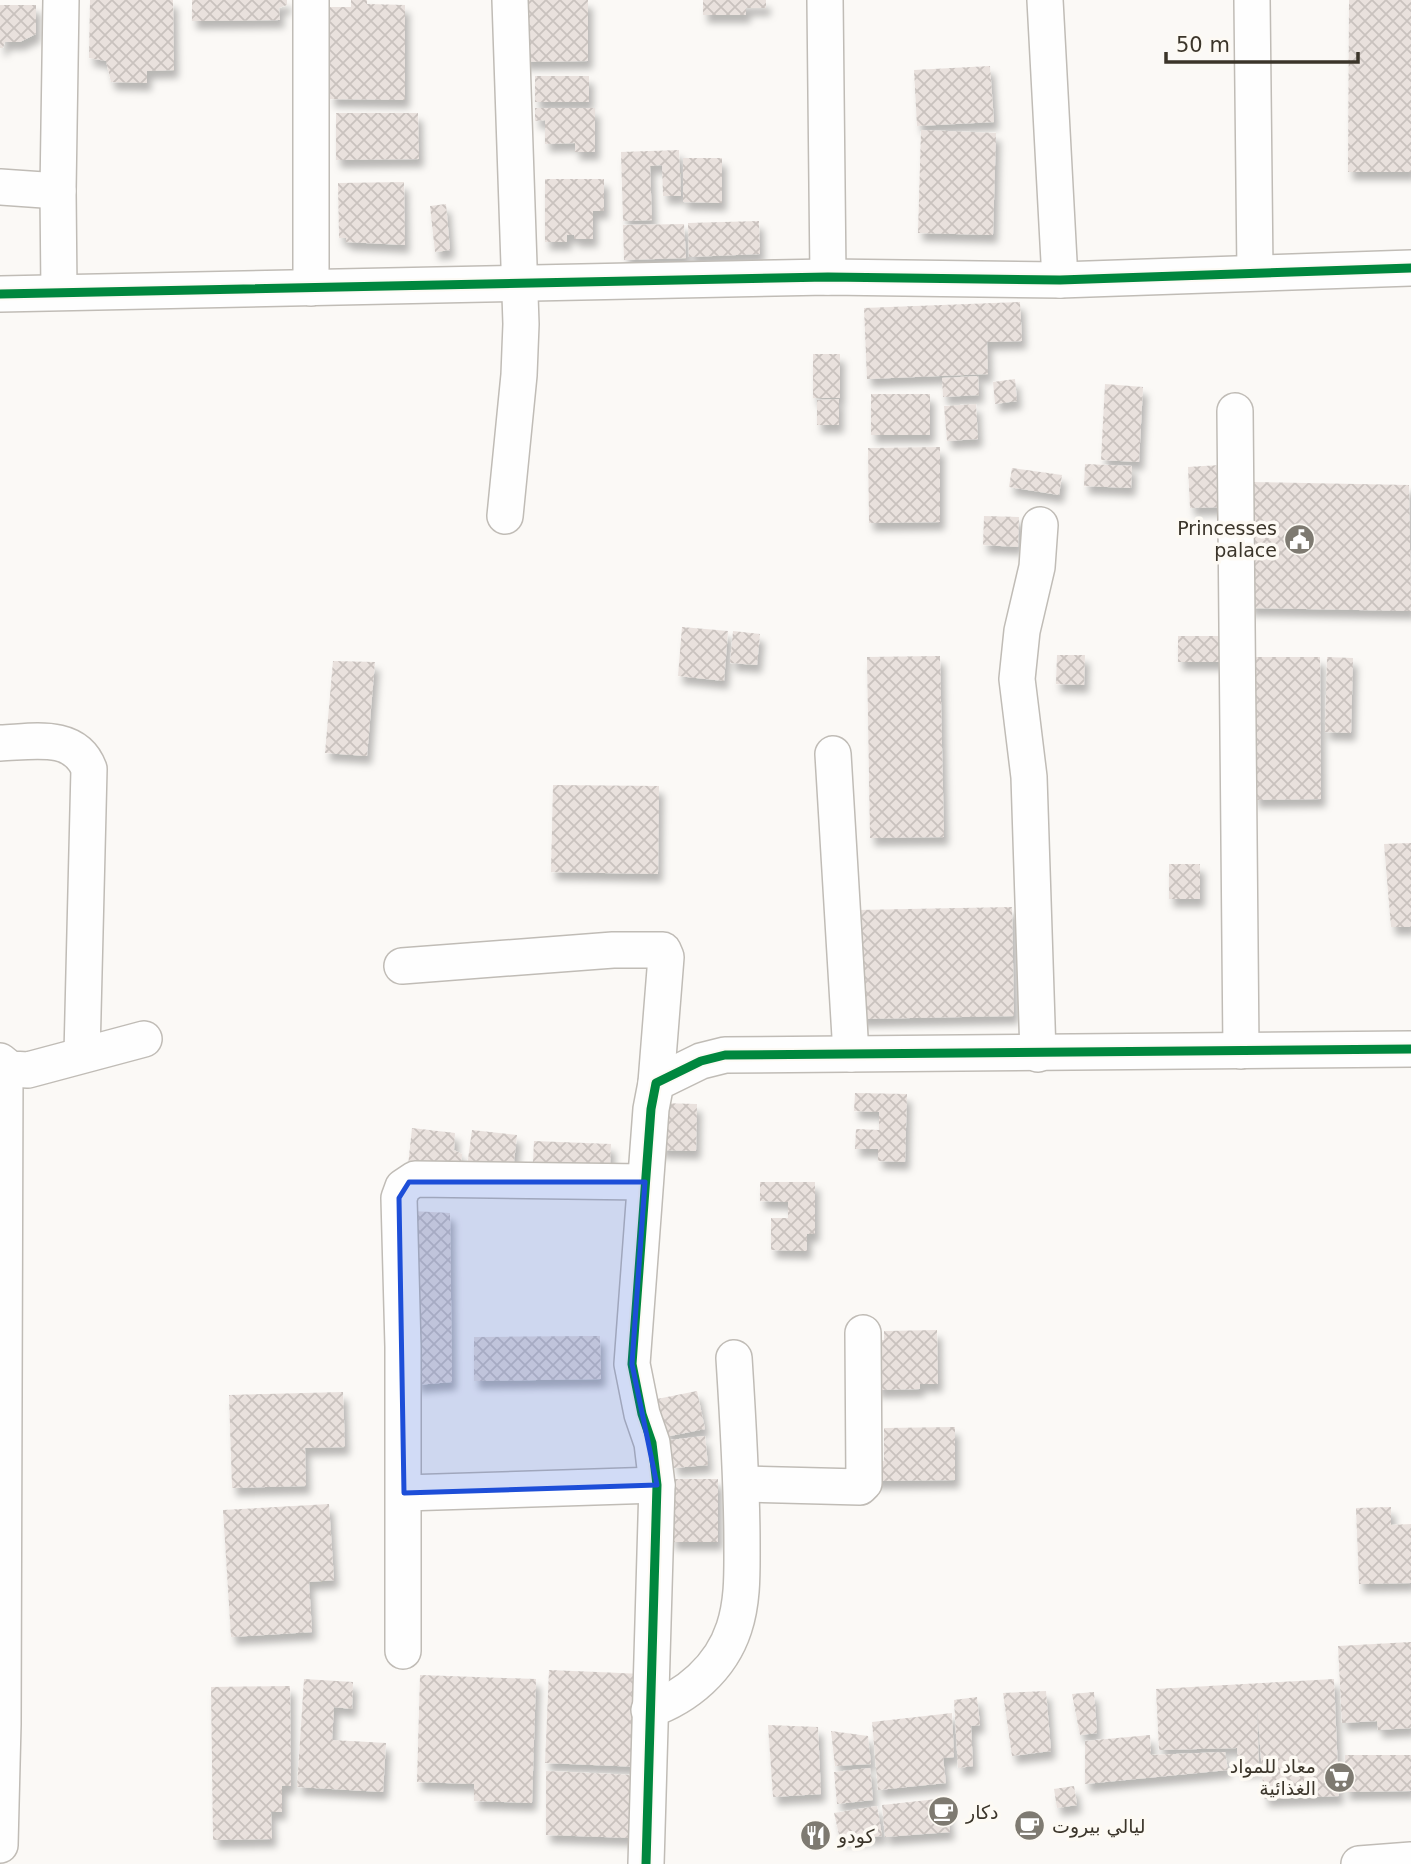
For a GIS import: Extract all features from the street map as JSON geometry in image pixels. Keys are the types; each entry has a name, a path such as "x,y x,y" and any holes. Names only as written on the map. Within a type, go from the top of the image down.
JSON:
{"street":[{"path":"59,292 61,0"},
{"path":"311,0 311,288"},
{"path":"505,516 519,375 521,285 509,0"},
{"path":"825,0 828,277"},
{"path":"1045,0 1060,280"},
{"path":"1252,0 1255,271"},
{"path":"0,187 58,191"},
{"path":"0,294 828,277 1060,280 1255,271 1411,268"},
{"path":"1235,411 1241,1051"},
{"path":"1038,1054 1029,777 1017,679 1022,631 1037,567 1040,525"},
{"path":"0,743 48,741 66,744 83,756 89,769 82,1054"},
{"path":"834,754 851,1055"},
{"path":"402,967 613,950 663,950 666,957 645,1182 632,1364 642,1414 652,1443 657,1485 646,1864"},
{"path":"0,1845 3,1063 19,1071 28,1070 144,1039"},
{"path":"656,1083 701,1061 725,1055 1411,1049"},
{"path":"403,1651 404,1493 399,1198 403,1186 415,1179 645,1182"},
{"path":"742,1484 860,1487 864,1483 863,1333"},
{"path":"649,1710 674,1700 698,1682 725,1649 733,1630 741,1589 742,1484 734,1358"},
{"path":"404,1493 657,1485"},
{"path":"1359,1864 1411,1860"}],"highlighted area":[{"path":"409,1182 645,1182 632,1364 657,1485 404,1493 399,1198"}],"building":[{"path":"90,0 173,0 174,70 147,71 147,83 111,82 106,61 89,58"},
{"path":"192,0 287,0 287,5 279,8 280,20 192,21"},
{"path":"351,0 367,0 367,4 405,5 405,100 330,99 330,7 351,7"},
{"path":"520,0 588,0 588,61 522,62"},
{"path":"703,0 766,0 766,8 746,8 746,15 703,15"},
{"path":"1349,0 1411,0 1411,172 1348,172"},
{"path":"0,5 36,5 36,34 20,42 5,42 3,48 0,48"},
{"path":"990,66 994,122 917,126 914,70"},
{"path":"535,76 589,76 589,102 535,102"},
{"path":"535,108 595,108 595,152 575,152 575,143 545,144 545,120 535,121"},
{"path":"336,113 418,113 419,159 336,160"},
{"path":"921,130 996,133 993,235 918,233"},
{"path":"679,150 681,196 663,196 662,165 650,166 652,220 623,221 621,152"},
{"path":"683,158 722,158 722,203 683,202"},
{"path":"545,179 604,179 604,211 593,211 593,239 574,239 574,235 567,235 567,242 545,242"},
{"path":"404,182 405,245 346,242 346,238 339,238 338,183"},
{"path":"446,204 450,250 435,252 430,206"},
{"path":"759,221 760,254 689,257 688,223"},
{"path":"684,224 686,258 624,260 623,225"},
{"path":"1020,302 1022,341 987,342 988,374 867,379 864,308"},
{"path":"813,354 840,354 840,398 813,398"},
{"path":"978,376 979,395 943,397 942,378"},
{"path":"1015,379 1017,401 995,404 993,382"},
{"path":"1105,384 1143,387 1139,462 1101,460"},
{"path":"871,394 930,394 930,435 871,435"},
{"path":"839,399 839,425 817,425 817,400"},
{"path":"976,404 978,439 947,441 944,406"},
{"path":"940,447 940,522 869,523 868,448"},
{"path":"1085,464 1132,466 1131,488 1084,486"},
{"path":"1220,465 1222,507 1190,508 1188,467"},
{"path":"1012,468 1062,475 1059,495 1009,487"},
{"path":"1250,482 1409,485 1411,611 1248,608"},
{"path":"984,516 1019,517 1018,547 983,545"},
{"path":"682,627 728,631 724,681 678,676"},
{"path":"733,631 760,634 757,665 730,663"},
{"path":"1178,636 1221,636 1221,662 1178,662"},
{"path":"1057,655 1085,655 1084,685 1056,684"},
{"path":"940,656 944,837 870,838 867,657"},
{"path":"1252,657 1320,657 1321,799 1254,800"},
{"path":"1327,657 1353,658 1351,733 1325,732"},
{"path":"333,661 375,662 367,756 325,753"},
{"path":"553,785 659,786 658,874 551,872"},
{"path":"1411,843 1411,927 1391,927 1384,844"},
{"path":"1169,864 1200,864 1200,899 1169,899"},
{"path":"1012,907 1014,1016 859,1019 857,910"},
{"path":"855,1093 907,1094 905,1162 878,1161 878,1149 855,1149 856,1129 879,1130 879,1112 854,1111"},
{"path":"660,1103 697,1104 696,1151 659,1150"},
{"path":"412,1128 455,1133 454,1150 462,1154 461,1171 408,1166"},
{"path":"472,1130 517,1135 513,1171 466,1174"},
{"path":"534,1141 611,1144 610,1165 533,1162"},
{"path":"760,1182 815,1182 815,1234 807,1234 807,1251 771,1250 771,1218 788,1218 788,1202 760,1201"},
{"path":"412,1211 450,1213 452,1382 416,1385"},
{"path":"937,1330 938,1384 920,1384 920,1389 876,1390 874,1340 884,1340 884,1331"},
{"path":"600,1336 601,1379 474,1381 474,1337"},
{"path":"697,1391 705,1429 665,1437 657,1399"},
{"path":"343,1392 345,1447 305,1448 306,1486 232,1488 229,1395"},
{"path":"955,1427 955,1480 872,1481 871,1461 884,1461 884,1428"},
{"path":"705,1436 708,1465 674,1468 670,1440"},
{"path":"672,1479 718,1479 718,1542 671,1542"},
{"path":"329,1504 334,1580 309,1582 312,1632 231,1637 223,1510"},
{"path":"1391,1507 1391,1525 1411,1524 1411,1583 1359,1584 1356,1508"},
{"path":"1411,1642 1411,1728 1378,1730 1377,1721 1342,1723 1338,1646"},
{"path":"549,1670 644,1674 641,1767 545,1763"},
{"path":"420,1675 536,1679 532,1803 474,1801 474,1784 417,1782"},
{"path":"304,1679 353,1682 352,1709 334,1707 332,1740 386,1743 383,1792 297,1787"},
{"path":"1334,1679 1339,1796 1264,1799 1257,1705 1259,1769 1238,1770 1237,1748 1159,1750 1156,1689"},
{"path":"290,1686 291,1786 282,1786 282,1812 271,1812 272,1839 213,1840 211,1687"},
{"path":"1046,1691 1051,1751 1012,1756 1003,1693"},
{"path":"1094,1692 1097,1733 1080,1735 1072,1694"},
{"path":"977,1697 980,1725 971,1726 973,1766 958,1768 954,1700"},
{"path":"952,1713 954,1757 943,1758 946,1783 878,1790 872,1722"},
{"path":"768,1725 818,1727 821,1794 773,1797"},
{"path":"831,1731 868,1736 871,1764 835,1766"},
{"path":"1150,1735 1151,1755 1225,1752 1228,1770 1085,1784 1085,1741"},
{"path":"1345,1755 1411,1755 1411,1791 1345,1792"},
{"path":"870,1768 873,1800 837,1804 834,1772"},
{"path":"546,1771 633,1775 633,1838 546,1835"},
{"path":"1074,1786 1077,1805 1057,1808 1054,1789"},
{"path":"946,1798 950,1832 885,1837 882,1805"},
{"path":"877,1806 882,1836 840,1839 834,1813"}],"cycle path":[{"path":"0,294 828,277 1060,280 1411,268"},
{"path":"646,1864 657,1485 652,1443 642,1414 632,1364 651,1109 656,1083 701,1061 725,1055 1411,1049"}],"place":[{"name":"Princesses palace","path":"1300,539"},
{"name":"معاد للمواد الغذائية","path":"1339,1777"},
{"name":"دكار","path":"943,1812"},
{"name":"ليالي بيروت","path":"1029,1826"},
{"name":"كودو","path":"815,1836"}]}
